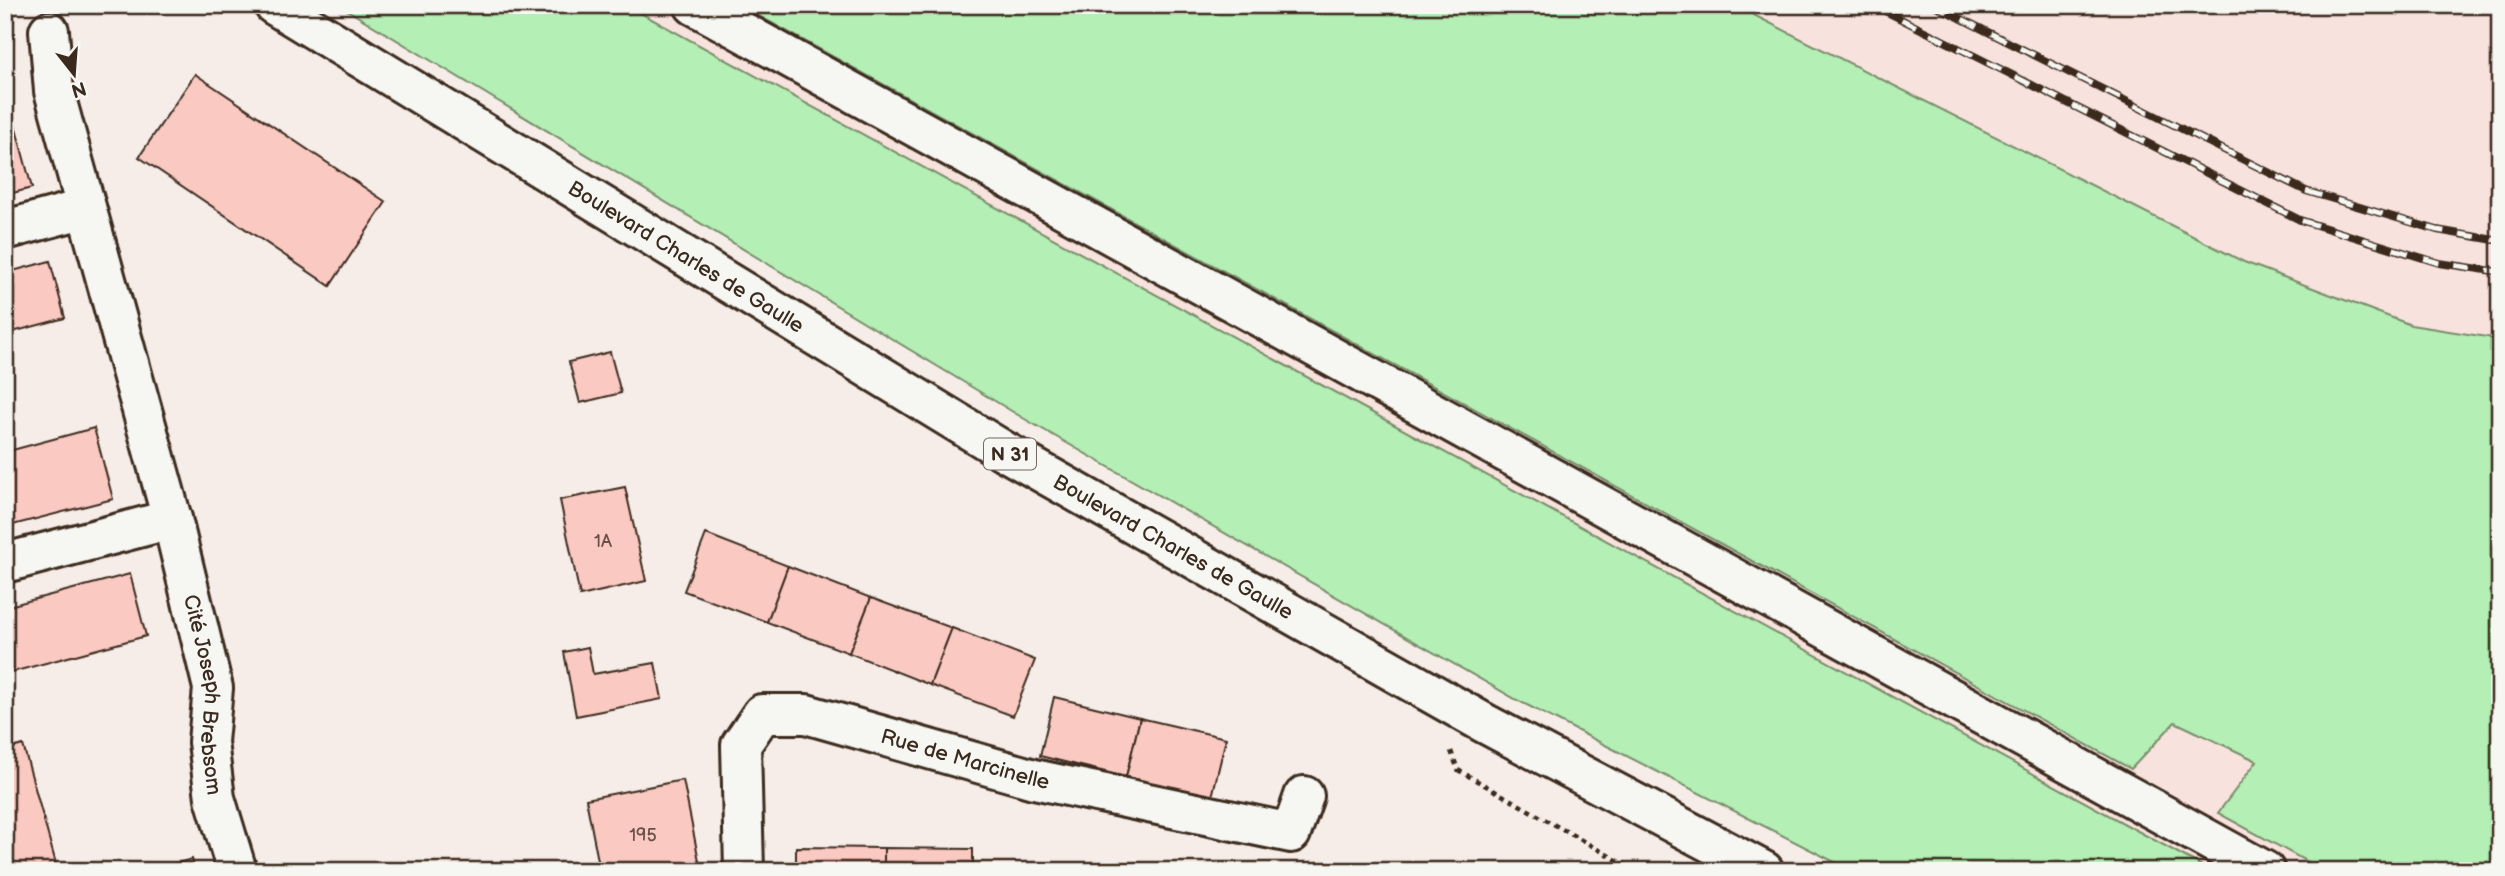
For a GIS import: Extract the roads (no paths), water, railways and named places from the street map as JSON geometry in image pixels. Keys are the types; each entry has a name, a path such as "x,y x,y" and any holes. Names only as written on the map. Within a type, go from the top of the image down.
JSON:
{"street":[{"name":"Boulevard Charles de Gaulle","path":"274,5 1004,451 1484,723 1764,871"},
{"path":"694,5 2265,871"},
{"name":"Cité Joseph Brebsom","path":"49,31 54,91 172,519 213,688 208,742 215,798 237,871"},
{"path":"5,230 86,208"},
{"path":"5,563 172,519"},
{"name":"Rue de Marcinelle","path":"744,871 741,745 761,714 806,714 1034,779 1291,833 1304,796"}],"railway":[{"path":"1873,5 2300,220 2439,263 2500,272"},
{"path":"1934,5 2306,191 2437,230 2500,241"}]}
